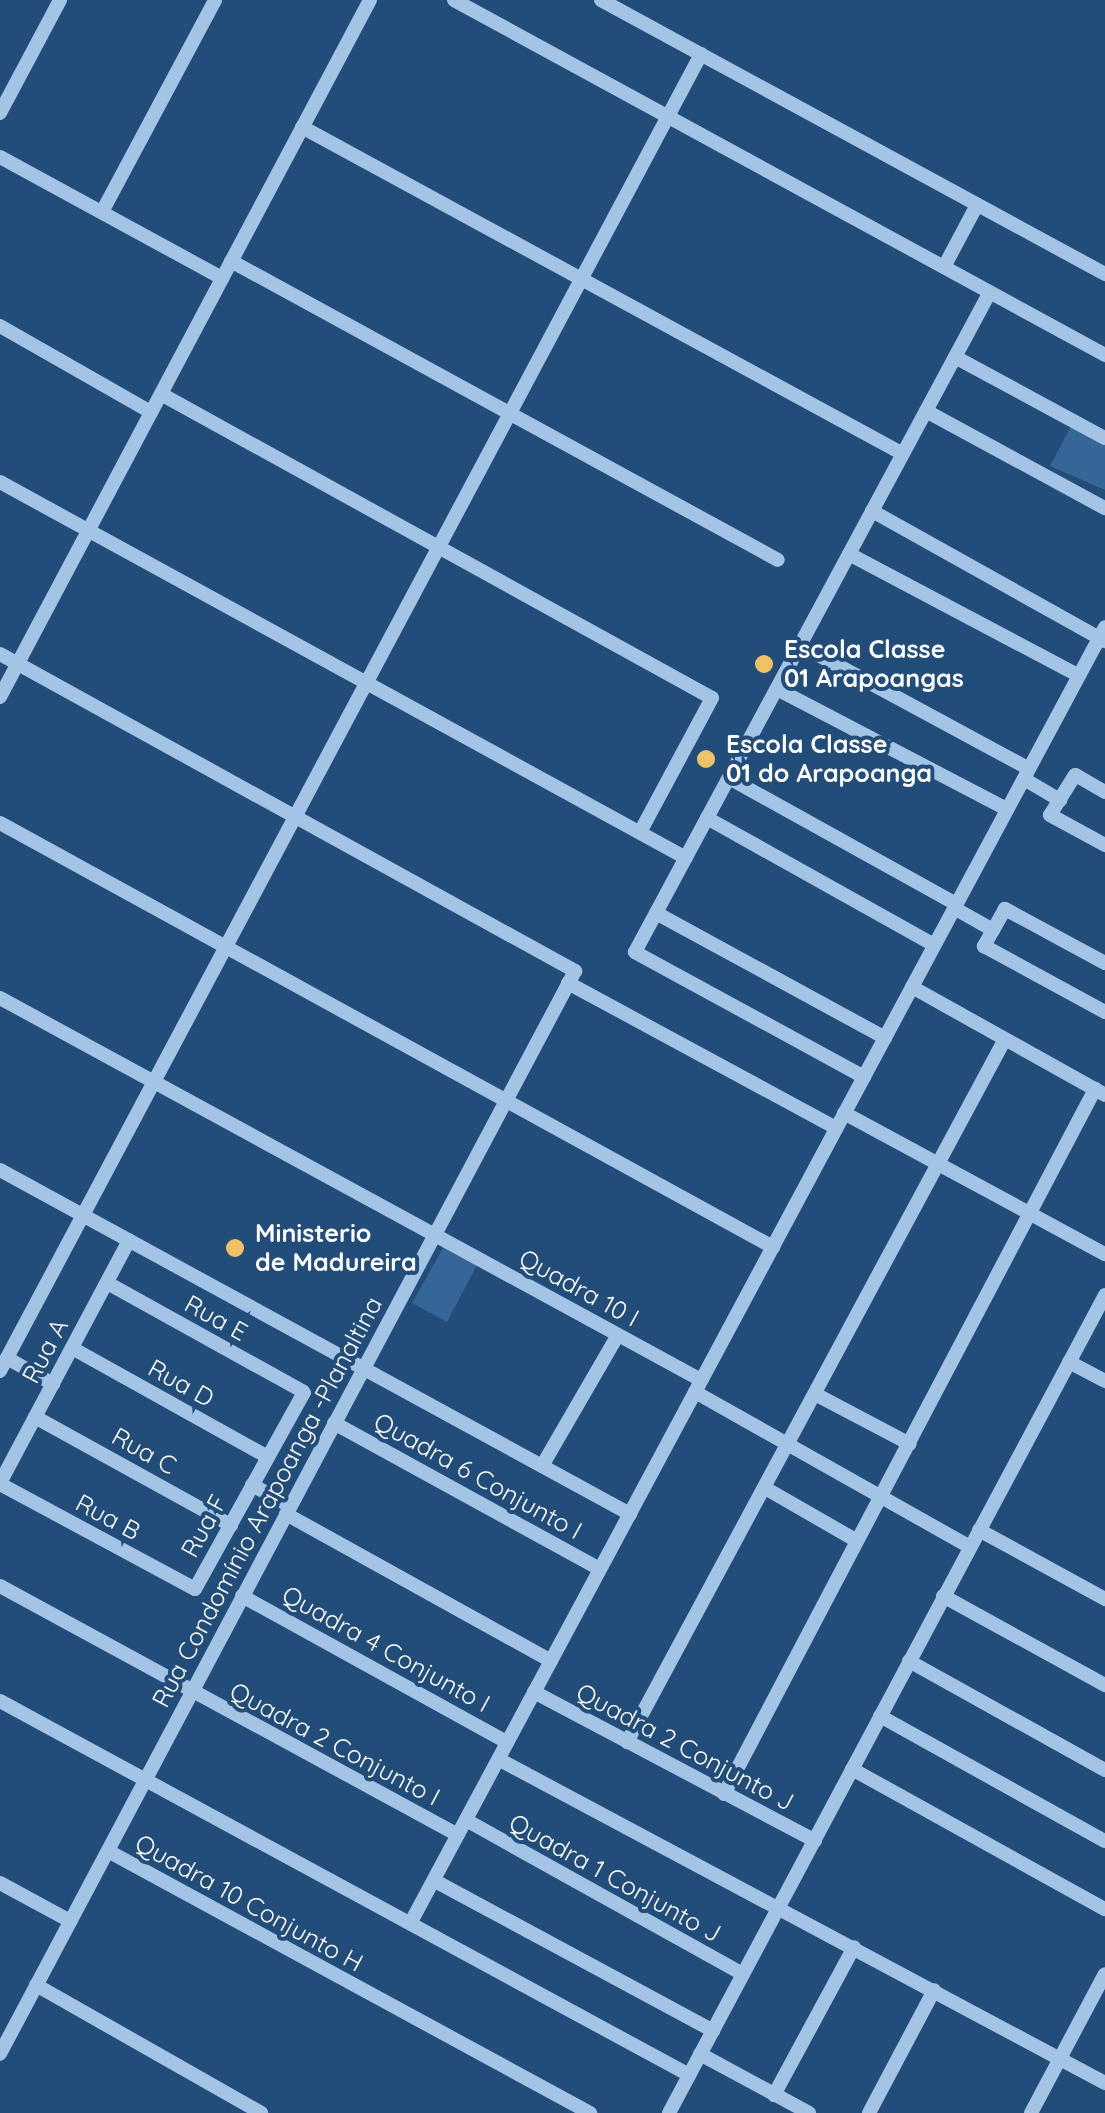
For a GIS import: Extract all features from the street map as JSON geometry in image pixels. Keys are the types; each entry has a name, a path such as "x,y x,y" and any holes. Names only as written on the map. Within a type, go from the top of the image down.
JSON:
{"street":[{"path":"0,113 60,0"},
{"path":"102,212 215,0"},
{"path":"0,698 370,0"},
{"path":"454,0 1105,355"},
{"path":"601,0 1105,274"},
{"path":"53,1384 4,1356 83,1215 700,54"},
{"path":"302,128 903,454"},
{"path":"0,157 222,278"},
{"path":"944,267 978,205"},
{"path":"232,261 778,560"},
{"path":"864,1077 635,952 990,292"},
{"path":"0,326 152,412"},
{"path":"955,357 1105,438"},
{"path":"161,394 712,698 640,832"},
{"path":"926,411 1105,508"},
{"path":"0,482 686,858"},
{"path":"411,1922 1103,635 872,512"},
{"path":"849,554 1079,676"},
{"path":"800,646 1026,774 1060,800"},
{"path":"0,654 295,816 836,1128"},
{"path":"777,688 1007,809"},
{"path":"1105,792 1074,775 1050,815 1105,845"},
{"path":"728,778 993,930"},
{"path":"707,818 934,945"},
{"path":"0,823 772,1247"},
{"path":"1105,963 1005,910 984,946 1105,1012"},
{"path":"656,913 884,1038"},
{"name":"Rua Condomínio Arapoanga -Planaltina","path":"0,2054 572,977"},
{"path":"724,1794 1100,1092 912,987"},
{"name":"Quadra 10 I","path":"0,998 618,1336 788,1445 970,1546"},
{"path":"627,1742 1005,1039"},
{"path":"844,1114 1105,1254"},
{"path":"0,1170 630,1514"},
{"name":"Rua A","path":"0,1484 130,1240"},
{"name":"Rua E","path":"106,1284 304,1392"},
{"path":"669,2113 1105,1295"},
{"path":"542,1466 618,1336"},
{"name":"Rua D","path":"72,1348 268,1457"},
{"path":"1069,1362 1105,1381"},
{"name":"Rua F","path":"195,1589 304,1392"},
{"path":"815,1394 910,1444"},
{"name":"Rua C","path":"35,1417 231,1524"},
{"name":"Quadra 6 Conjunto I","path":"334,1424 600,1569"},
{"name":"Rua B","path":"0,1484 195,1589"},
{"name":"Rua F","path":"252,1486 551,1661"},
{"path":"764,1488 858,1541"},
{"path":"979,1530 1105,1598"},
{"name":"Quadra 2 Conjunto I","path":"0,1586 458,1835"},
{"name":"Quadra 4 Conjunto I","path":"242,1596 508,1742"},
{"path":"944,1596 1105,1685"},
{"path":"909,1661 1105,1770"},
{"name":"Quadra 2 Conjunto J","path":"534,1692 814,1842"},
{"path":"0,1702 689,2076"},
{"path":"880,1716 1105,1841"},
{"path":"500,1760 1105,2083"},
{"path":"852,1769 1105,1909"},
{"name":"Quadra 1 Conjunto J","path":"466,1820 743,1974"},
{"name":"Quadra 10 Conjunto H","path":"108,1851 590,2113"},
{"path":"435,1881 713,2032"},
{"path":"0,1883 70,1921"},
{"path":"774,2094 854,1947"},
{"path":"1031,2113 1105,1974"},
{"path":"36,1985 261,2113"},
{"path":"869,2113 934,1990"},
{"path":"700,2054 809,2113"}],"shaded area":[{"path":"1072,424 1105,442 1105,490 1050,466"},
{"path":"443,1248 477,1265 447,1322 412,1303"}],"place":[{"name":"Escola Classe 01 Arapoangas","path":"764,664"},
{"name":"Escola Classe 01 do Arapoanga","path":"706,759"},
{"name":"Ministerio de Madureira","path":"235,1248"}]}
